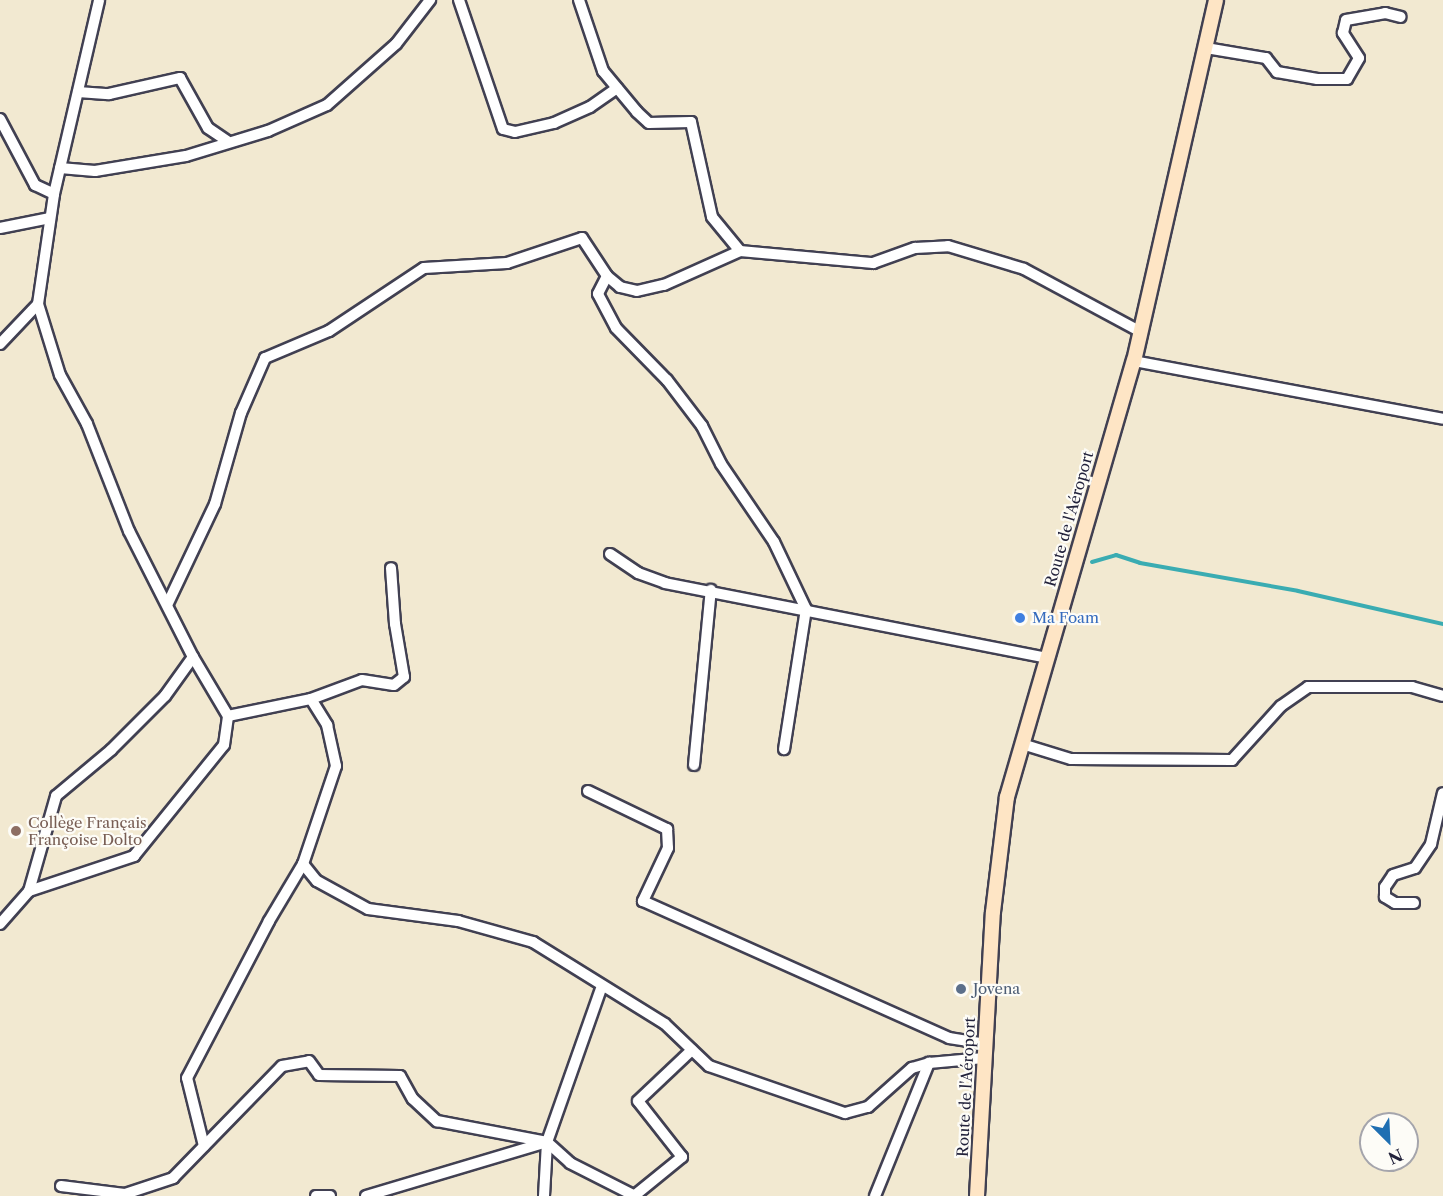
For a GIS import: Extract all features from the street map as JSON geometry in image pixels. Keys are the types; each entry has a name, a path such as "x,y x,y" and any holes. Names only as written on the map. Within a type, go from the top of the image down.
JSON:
{"main road":[{"name":"Route de l'Aéroport","path":"977,1196 998,857 1007,797 1134,361 1216,0"}],"street":[{"path":"29,891 134,856 224,745 228,716 193,657 168,603 129,531 87,424 60,375 38,304 54,195 99,0"},
{"path":"60,168 95,171 143,166 186,156 227,141 268,131 327,105 396,44 430,0"},
{"path":"459,0 503,129 515,132 554,123 590,107 617,88"},
{"path":"579,0 603,71 649,123 691,122 712,216 740,251"},
{"path":"1206,48 1266,58 1277,72 1317,79 1347,79 1359,58 1343,33 1346,20 1385,13 1401,17"},
{"path":"78,92 109,94 180,78 208,129 227,141"},
{"path":"0,119 35,185 54,195"},
{"path":"0,228 50,218"},
{"path":"168,603 215,504 241,413 265,358 329,331 424,268 507,263 582,238 606,276 620,287 637,291 664,285 740,251 873,263 915,248 948,246 1024,269 1141,332"},
{"path":"606,276 598,294 616,328 667,380 702,426 721,464 774,542 806,609 784,749"},
{"path":"0,344 38,304"},
{"path":"1134,361 1443,419"},
{"path":"610,554 638,573 665,583 711,590 1046,658"},
{"path":"228,716 311,699 362,680 394,685 404,677 394,624 391,568"},
{"path":"694,765 711,590"},
{"path":"0,924 29,891 56,796 111,750 165,696 193,657"},
{"path":"1022,744 1071,759 1232,760 1281,705 1308,687 1412,687 1443,696"},
{"path":"204,1146 188,1078 264,930 303,864 336,766 327,725 311,699"},
{"path":"588,791 667,829 668,848 643,901 949,1038 985,1051"},
{"path":"1414,903 1395,903 1385,897 1385,887 1393,874 1415,868 1431,844 1443,793"},
{"path":"303,864 318,881 368,909 458,921 533,942 665,1024 709,1065 845,1113 868,1107 912,1068 985,1051"},
{"path":"544,1196 547,1142 602,986"},
{"path":"61,1186 125,1194 172,1178 282,1066 309,1061 319,1075 400,1076 413,1099 437,1121 547,1142 570,1163 634,1196 682,1157 638,1101 693,1050"},
{"path":"875,1196 929,1063"},
{"path":"366,1196 547,1142"},
{"path":"316,1196 330,1196"}],"waterway":[{"path":"1092,562 1116,555 1140,563 1298,591 1443,624"}],"place":[{"name":"Ma Foam","path":"1020,618"},
{"name":"Collège Français Françoise Dolto","path":"16,831"},
{"name":"Jovena","path":"961,989"}]}
